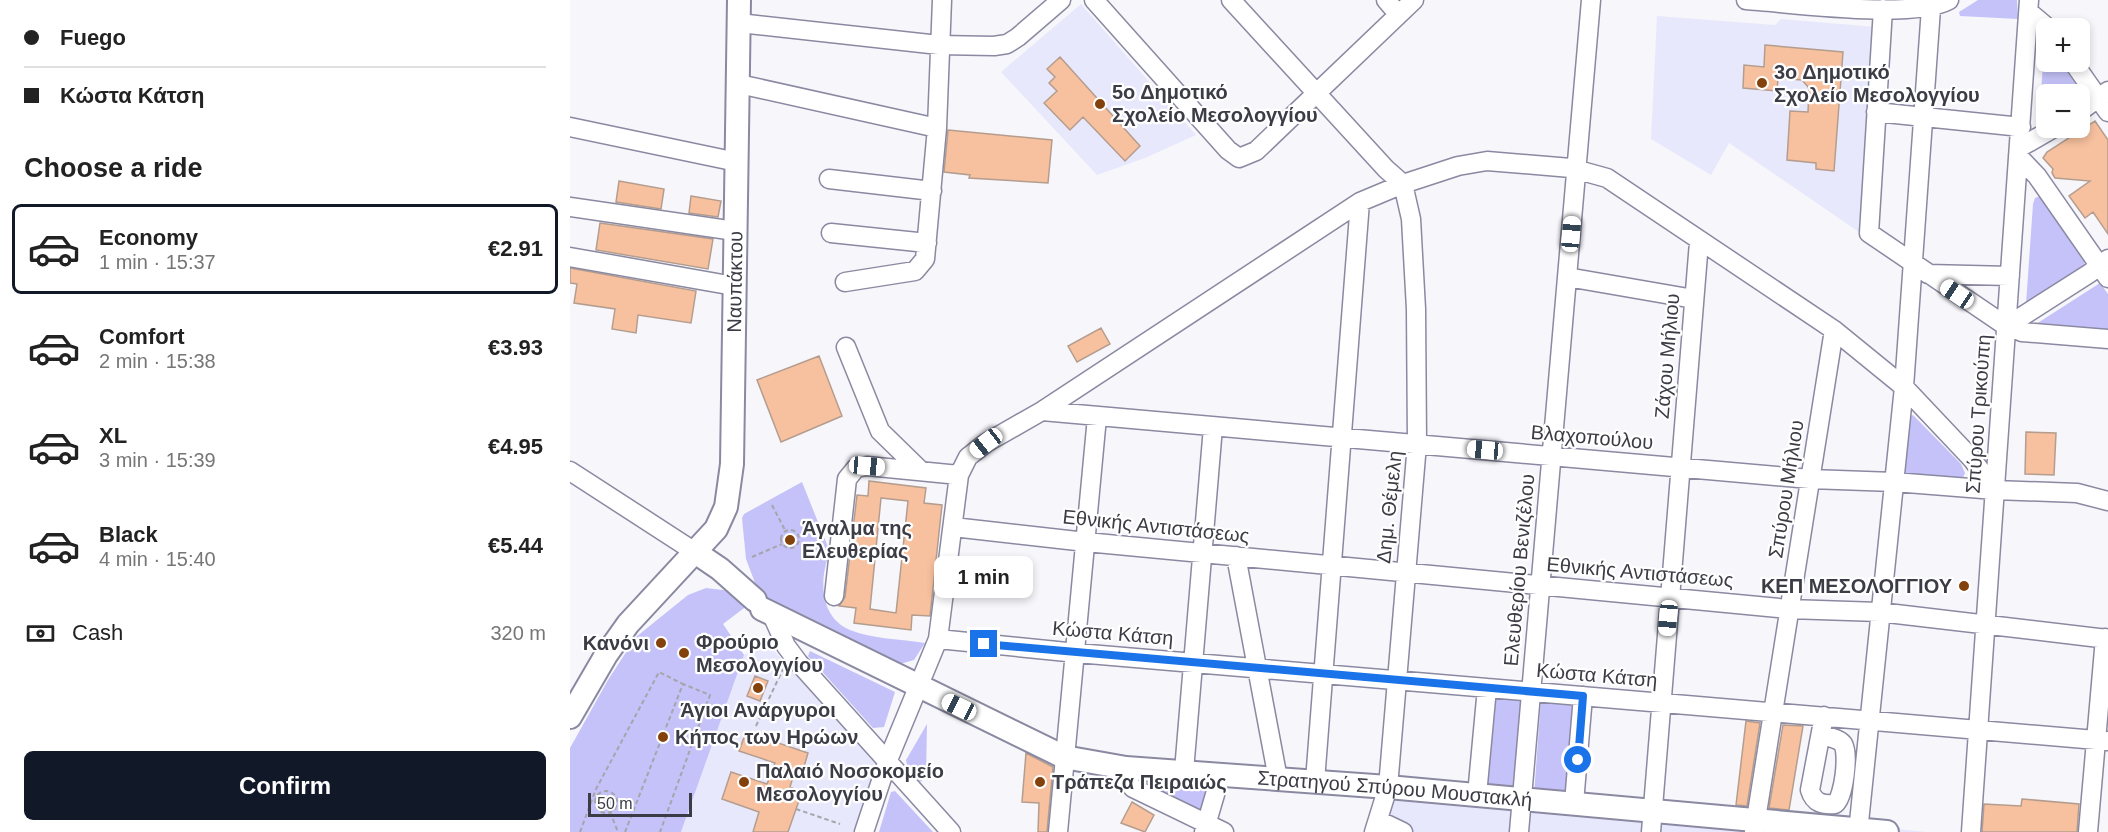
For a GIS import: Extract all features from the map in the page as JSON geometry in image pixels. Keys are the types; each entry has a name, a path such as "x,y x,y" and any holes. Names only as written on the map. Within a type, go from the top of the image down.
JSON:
{"main road":[{"name":"Ναυπάκτου","path":"570,717 606,655 628,624 719,525 730,490 739,0"},
{"name":"Στρατηγού Σπύρου Μουστακλή","path":"695,552 720,569 763,609 917,687 1064,757 1126,768 1574,803 1652,821 1887,832"}],"street":[{"path":"845,282 915,271 925,259 937,128 942,0"},
{"path":"739,23 939,45 986,47 1007,44 1028,30 1061,0"},
{"path":"1094,0 1237,158 1253,154 1414,0"},
{"path":"1231,0 1386,169 1403,184"},
{"path":"1386,0 1398,14"},
{"name":"Ελευθερίου Βενιζέλου","path":"1520,832 1591,0"},
{"path":"1746,0 1883,9 1931,8 1949,0"},
{"path":"2029,6 2040,18"},
{"name":"Σπύρου Τρικούπη","path":"1971,832 2029,6"},
{"path":"1858,831 1871,721 1879,612 1904,387 1920,270 1931,8"},
{"path":"1883,9 1869,233 1920,270 2007,326 2022,332 2108,339"},
{"path":"2081,72 2105,100 2090,107"},
{"path":"739,84 937,128"},
{"path":"1876,112 2020,127"},
{"path":"570,127 737,162"},
{"path":"2007,326 2105,267 2019,152 2039,138"},
{"path":"864,832 888,760 938,639 959,474 968,457 980,447 1042,411 1360,202 1403,184 1458,166 1487,161 1576,169 1611,180 1699,242 1834,330 1904,387 1972,459 1995,490"},
{"path":"829,179 932,191"},
{"name":"Δημ. Θέμελη","path":"1376,826 1388,787 1418,444 1415,284 1411,219 1403,184"},
{"path":"1315,781 1360,202"},
{"path":"570,207 735,231"},
{"path":"831,233 927,243"},
{"name":"Ζάχου Μήλιου","path":"1652,821 1699,242"},
{"path":"570,257 734,286"},
{"path":"1920,270 2010,276"},
{"path":"1567,277 1694,298"},
{"name":"Σπύρου Μήλιου","path":"1755,826 1834,330"},
{"path":"846,347 880,431 921,471"},
{"name":"Βλαχοπούλου","path":"1042,411 1810,479 2077,493 2108,501"},
{"path":"1058,832 1064,757 1077,653 1097,417"},
{"path":"1184,771 1213,427"},
{"path":"834,596 847,479 856,468 867,466 959,474"},
{"path":"570,471 695,552"},
{"name":"Εθνικής Αντιστάσεως","path":"953,526 1086,542 1789,609 1879,612 1986,622 2107,638"},
{"path":"1236,556 1278,779"},
{"path":"763,609 794,657 951,832"},
{"path":"2088,832 2102,741 2107,638"},
{"name":"Κώστα Κάτση","path":"938,639 1258,669 2102,741"},
{"path":"1477,795 1487,688"},
{"path":"1574,803 1583,696"},
{"path":"1821,735 1824,716"},
{"path":"1126,768 1127,781 1133,788 1205,828 1224,832"},
{"path":"1205,828 1221,774"},
{"path":"1376,826 1403,832"}],"path":[{"path":"772,505 786,532"},
{"path":"752,557 783,544 792,548 798,543 796,532 786,532"},
{"path":"783,544 782,537 786,532"},
{"path":"756,726 786,664"},
{"path":"580,832 596,789 659,672 710,695 660,832"},
{"path":"625,832 683,684"},
{"path":"611,792 616,797 615,808 610,812 603,812 597,808 596,801 601,793 611,792"},
{"path":"796,809 840,824"},
{"path":"610,812 618,832"}],"shaded area":[{"path":"1978,0 2017,0 2018,19 1960,16 1959,12"},
{"name":"5ο Δημοτικό Σχολείο Μεσολογγίου","path":"1081,4 1196,135 1145,158 1097,175 1001,72"},
{"name":"3ο Δημοτικό Σχολείο Μεσολογγίου","path":"1657,16 1775,25 1781,19 1876,27 1859,232 1729,143 1711,175 1651,139"},
{"path":"2042,72 2068,72 2076,84 2042,84"},
{"path":"2040,196 2085,261 2084,266 2026,304 2033,204 2035,198"},
{"path":"2100,283 2108,294 2108,331 2033,326"},
{"path":"1913,415 1961,464 1965,473 1963,478 1959,480 1903,476 1909,417"},
{"path":"802,482 830,552 826,562 823,585 824,596 832,616 840,624 859,633 925,643 914,660 893,666 760,596 746,559 742,518 744,514"},
{"name":"Κήπος των Ηρώων","path":"706,588 731,591 748,605 723,624 744,655 681,832 570,832 570,748 608,680 636,637 688,595"},
{"path":"766,642 877,764 854,832 681,832 744,655"},
{"path":"810,651 895,692 884,727 873,728 808,656"},
{"path":"1493,694 1524,696 1517,793 1486,791"},
{"path":"1541,699 1576,701 1568,798 1534,795"},
{"path":"927,724 926,778 920,782 908,768 906,760"},
{"path":"1384,782 1856,825 1927,832 1367,832"},
{"path":"1146,786 1213,790 1204,815"},
{"path":"895,791 933,832 879,832 891,792"}],"building":[{"name":"3ο Δημοτικό Σχολείο Μεσολογγίου","path":"1765,45 1843,52 1834,171 1816,169 1816,163 1787,160 1790,111 1808,112 1809,88 1802,80 1778,78 1777,91 1743,88 1744,65 1764,67"},
{"path":"1060,57 1140,146 1125,161 1083,117 1070,130 1044,103 1057,91 1049,83 1055,77 1047,69"},
{"path":"2095,121 2108,140 2108,234 2093,212 2085,218 2069,196 2090,181 2055,178 2052,173 2053,169 2043,158 2047,152 2069,138 2090,138 2090,124"},
{"path":"948,130 1052,140 1048,183 969,178 970,175 944,172"},
{"path":"619,181 664,189 661,209 616,202"},
{"path":"691,196 721,201 718,217 689,213"},
{"path":"600,223 713,239 708,269 596,250"},
{"path":"570,268 696,291 691,323 638,315 636,333 612,329 615,309 574,303 577,284 570,283"},
{"path":"1101,328 1110,344 1077,362 1068,346"},
{"path":"819,356 842,416 781,442 757,380"},
{"path":"2026,432 2056,433 2054,475 2025,474"},
{"path":"869,481 926,488 924,503 942,505 930,616 912,615 911,630 854,623 856,608 839,606 845,597 857,495 868,496","holes":["881,498 908,501 896,613 870,609"]},
{"name":"Άγιοι Ανάργυροι","path":"755,676 768,681 760,701 747,696"},
{"path":"1746,721 1760,723 1747,806 1736,805"},
{"path":"1783,725 1803,726 1789,810 1769,808"},
{"name":"Παλαιό Νοσοκομείο Μεσολογγίου","path":"746,732 808,753 803,770 796,767 790,787 802,792 788,832 753,832 759,812 722,799 731,772 767,784 775,763 739,751"},
{"name":"Τράπεζα Πειραιώς","path":"1026,753 1053,767 1047,832 1038,832 1039,803 1022,802"},
{"path":"2022,799 2079,804 2077,832 1982,832 1984,804 2021,806"},
{"path":"1132,802 1154,815 1145,832 1121,823"}],"place":[{"name":"3ο Δημοτικό Σχολείο Μεσολογγίου","path":"1762,83"},
{"name":"5ο Δημοτικό Σχολείο Μεσολογγίου","path":"1100,104"},
{"name":"Άγαλμα της Ελευθερίας","path":"790,540"},
{"name":"ΚΕΠ ΜΕΣΟΛΟΓΓΙΟΥ","path":"1964,586"},
{"name":"Κανόνι","path":"661,643"},
{"name":"Φρούριο Μεσολογγίου","path":"684,653"},
{"name":"Άγιοι Ανάργυροι","path":"758,688"},
{"name":"Κήπος των Ηρώων","path":"663,737"},
{"name":"Παλαιό Νοσοκομείο Μεσολογγίου","path":"744,782"},
{"name":"Τράπεζα Πειραιώς","path":"1040,782"}],"route":[{"path":"984,644 1583,696 1578,760"}]}
